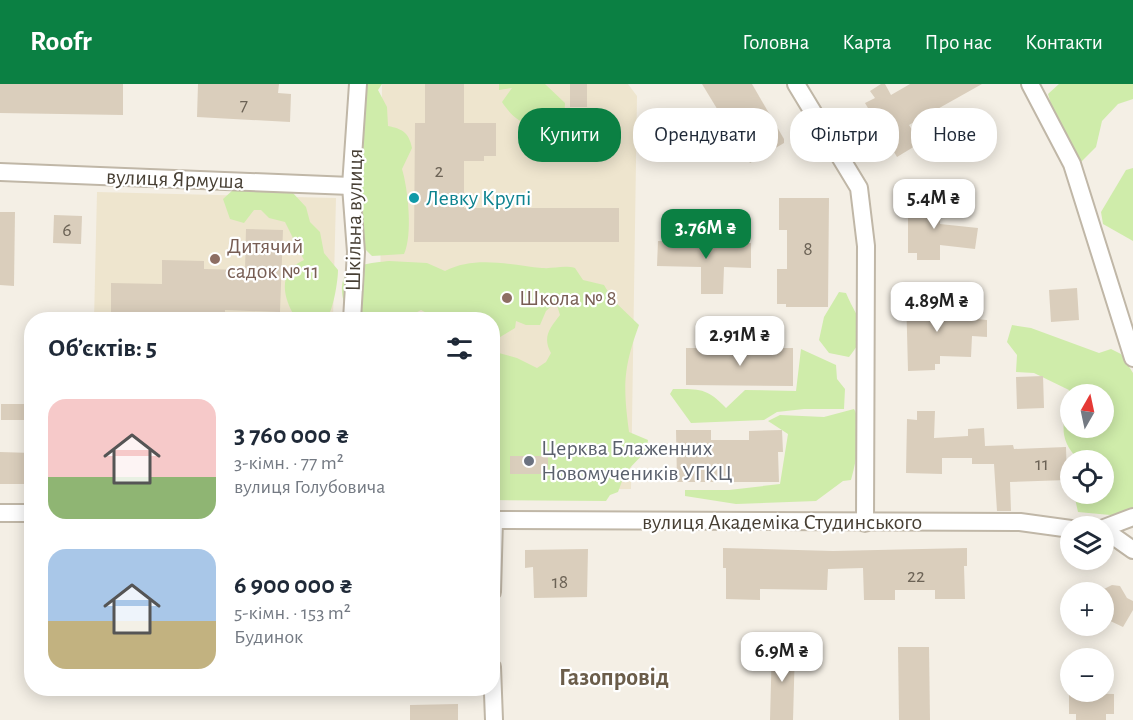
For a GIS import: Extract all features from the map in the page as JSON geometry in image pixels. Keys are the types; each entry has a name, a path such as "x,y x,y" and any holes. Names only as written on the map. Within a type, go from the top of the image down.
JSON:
{"street":[{"name":"Шкільна вулиця","path":"352,312 356,252 351,186 358,84"},
{"path":"796,84 859,188 866,246 863,402 865,523"},
{"path":"1030,84 1072,164 1133,358"},
{"name":"вулиця Ярмуша","path":"0,172 351,186"},
{"path":"0,513 24,513"},
{"path":"1114,525 1133,518"},
{"name":"вулиця Академіка Студинського","path":"500,520 1020,522 1060,527"},
{"path":"1114,537 1133,550"},
{"path":"493,696 494,720"}],"shaded area":[{"name":"Школа № 8","path":"382,84 628,84 637,96 637,108 633,108 633,162 636,162 631,489 500,490 500,312 380,312"},
{"name":"Дитячий садок № 11","path":"97,192 336,198 333,312 94,312"}],"green space":[{"path":"366,84 382,84 378,90 387,107 388,126 404,132 412,148 402,169 409,212 407,246 404,254 372,256 359,243 346,221"},
{"path":"499,84 545,84 565,103 565,108 518,108 518,119 502,102 512,88 499,90"},
{"path":"1059,84 1133,84 1133,99 1118,104 1102,121 1096,147 1078,165 1060,134 1048,94"},
{"path":"1133,168 1133,241 1103,224 1101,212 1126,170"},
{"path":"234,189 292,192 306,207 310,222 320,232 324,253 338,270 330,312 292,312 287,301 286,277 296,265 304,260 285,222 269,218 261,210 254,210 244,223 230,219 223,199"},
{"path":"389,261 427,263 445,271 468,263 481,262 542,268 571,267 575,268 583,280 604,285 613,300 639,325 627,366 625,390 629,432 648,440 646,451 625,473 618,492 610,495 606,501 500,500 500,353 517,358 537,368 546,362 551,353 547,342 548,333 560,315 556,302 546,311 540,325 526,325 516,321 515,328 500,337 500,312 425,312 421,310 417,312 346,312 342,290 344,278 354,269"},
{"path":"839,292 846,293 859,319 862,332 849,357 829,353 819,340 824,317"},
{"path":"1012,325 1031,328 1099,353 1111,349 1121,354 1133,373 1133,526 1121,516 1078,512 1076,504 1114,504 1114,450 1071,450 1065,438 1114,438 1114,384 1060,386 1034,373 1016,372 1017,355 1007,342"},
{"path":"801,349 836,365 837,379 845,389 844,409 777,412 764,420 691,423 670,394 673,389 702,391 714,397 726,408 745,390 796,391"},
{"path":"854,409 859,434 851,480 843,481 816,501 736,504 685,496 685,490 729,490 780,484 788,434 768,421 780,415 824,417"}],"building":[{"path":"0,84 123,84 123,115 0,113"},
{"path":"198,84 279,84 278,93 291,94 290,122 197,117"},
{"path":"425,84 464,84 464,123 496,123 496,156 484,156 484,161 464,161 464,208 619,208 619,242 414,242 415,123 425,123"},
{"path":"570,84 587,84 587,107 570,107"},
{"path":"702,84 752,84 766,108 717,108"},
{"path":"881,84 885,84 891,95 910,84 982,84 939,108 911,108 911,124 909,125 911,148 899,156 899,108 868,108 865,103 875,98 870,91"},
{"path":"778,129 784,139 784,143 778,147"},
{"path":"918,194 941,194 940,224 978,228 975,249 940,245 940,260 917,260 917,253 908,253 908,202 918,202"},
{"path":"779,198 829,198 828,307 786,307 786,304 777,304 777,269 787,269 787,230 779,230"},
{"path":"0,212 15,212 14,286 0,285"},
{"path":"54,215 82,216 81,244 53,243"},
{"path":"246,229 283,230 280,312 225,310 225,312 111,312 111,283 162,284 162,260 204,261 204,269 245,270"},
{"path":"658,241 751,243 751,268 724,267 723,294 701,294 701,267 657,266"},
{"path":"1077,288 1079,320 1051,322 1049,290"},
{"path":"934,292 934,301 941,301 941,316 987,320 987,337 972,336 971,357 940,356 940,364 935,364 935,370 908,371 906,293"},
{"path":"686,348 793,348 793,386 686,385"},
{"path":"1043,376 1044,408 1017,409 1016,377"},
{"path":"1,404 24,404 24,420 1,420"},
{"path":"917,411 935,411 934,438 968,436 968,429 984,428 985,446 1013,445 1014,449 1066,447 1066,450 1060,450 1060,480 1010,482 1011,511 997,511 994,464 972,464 972,458 942,458 942,474 906,473 907,419 917,420"},
{"path":"676,430 711,430 711,440 749,440 749,431 782,430 783,452 778,452 779,482 677,482"},
{"path":"0,452 24,453 24,484 0,484"},
{"name":"Церква Блаженних Новомучеників УГКЦ","path":"510,456 548,456 548,474 510,474"},
{"path":"723,548 833,551 967,548 967,566 964,566 965,599 935,599 935,590 895,590 895,600 864,600 863,568 828,569 827,590 760,589 760,600 726,599 726,568 723,568"},
{"path":"588,549 587,597 534,598 533,567 525,568 525,550"},
{"path":"1114,585 1120,586 1127,598 1133,601 1133,610 1123,627 1114,623"},
{"path":"772,646 795,647 793,720 770,720"},
{"path":"898,647 929,647 930,720 899,720"},
{"path":"1069,702 1114,702 1114,714 1106,714 1106,720 1076,720 1076,714 1069,714"},
{"path":"458,704 458,720 410,720 410,705"}],"place":[{"name":"Левку Крупі","path":"414,198"},
{"name":"Дитячий садок № 11","path":"215,259"},
{"name":"Школа № 8","path":"507,298"},
{"name":"Церква Блаженних Новомучеників УГКЦ","path":"529,461"}],"district":[{"name":"Газопровід","path":"614,678"}]}
